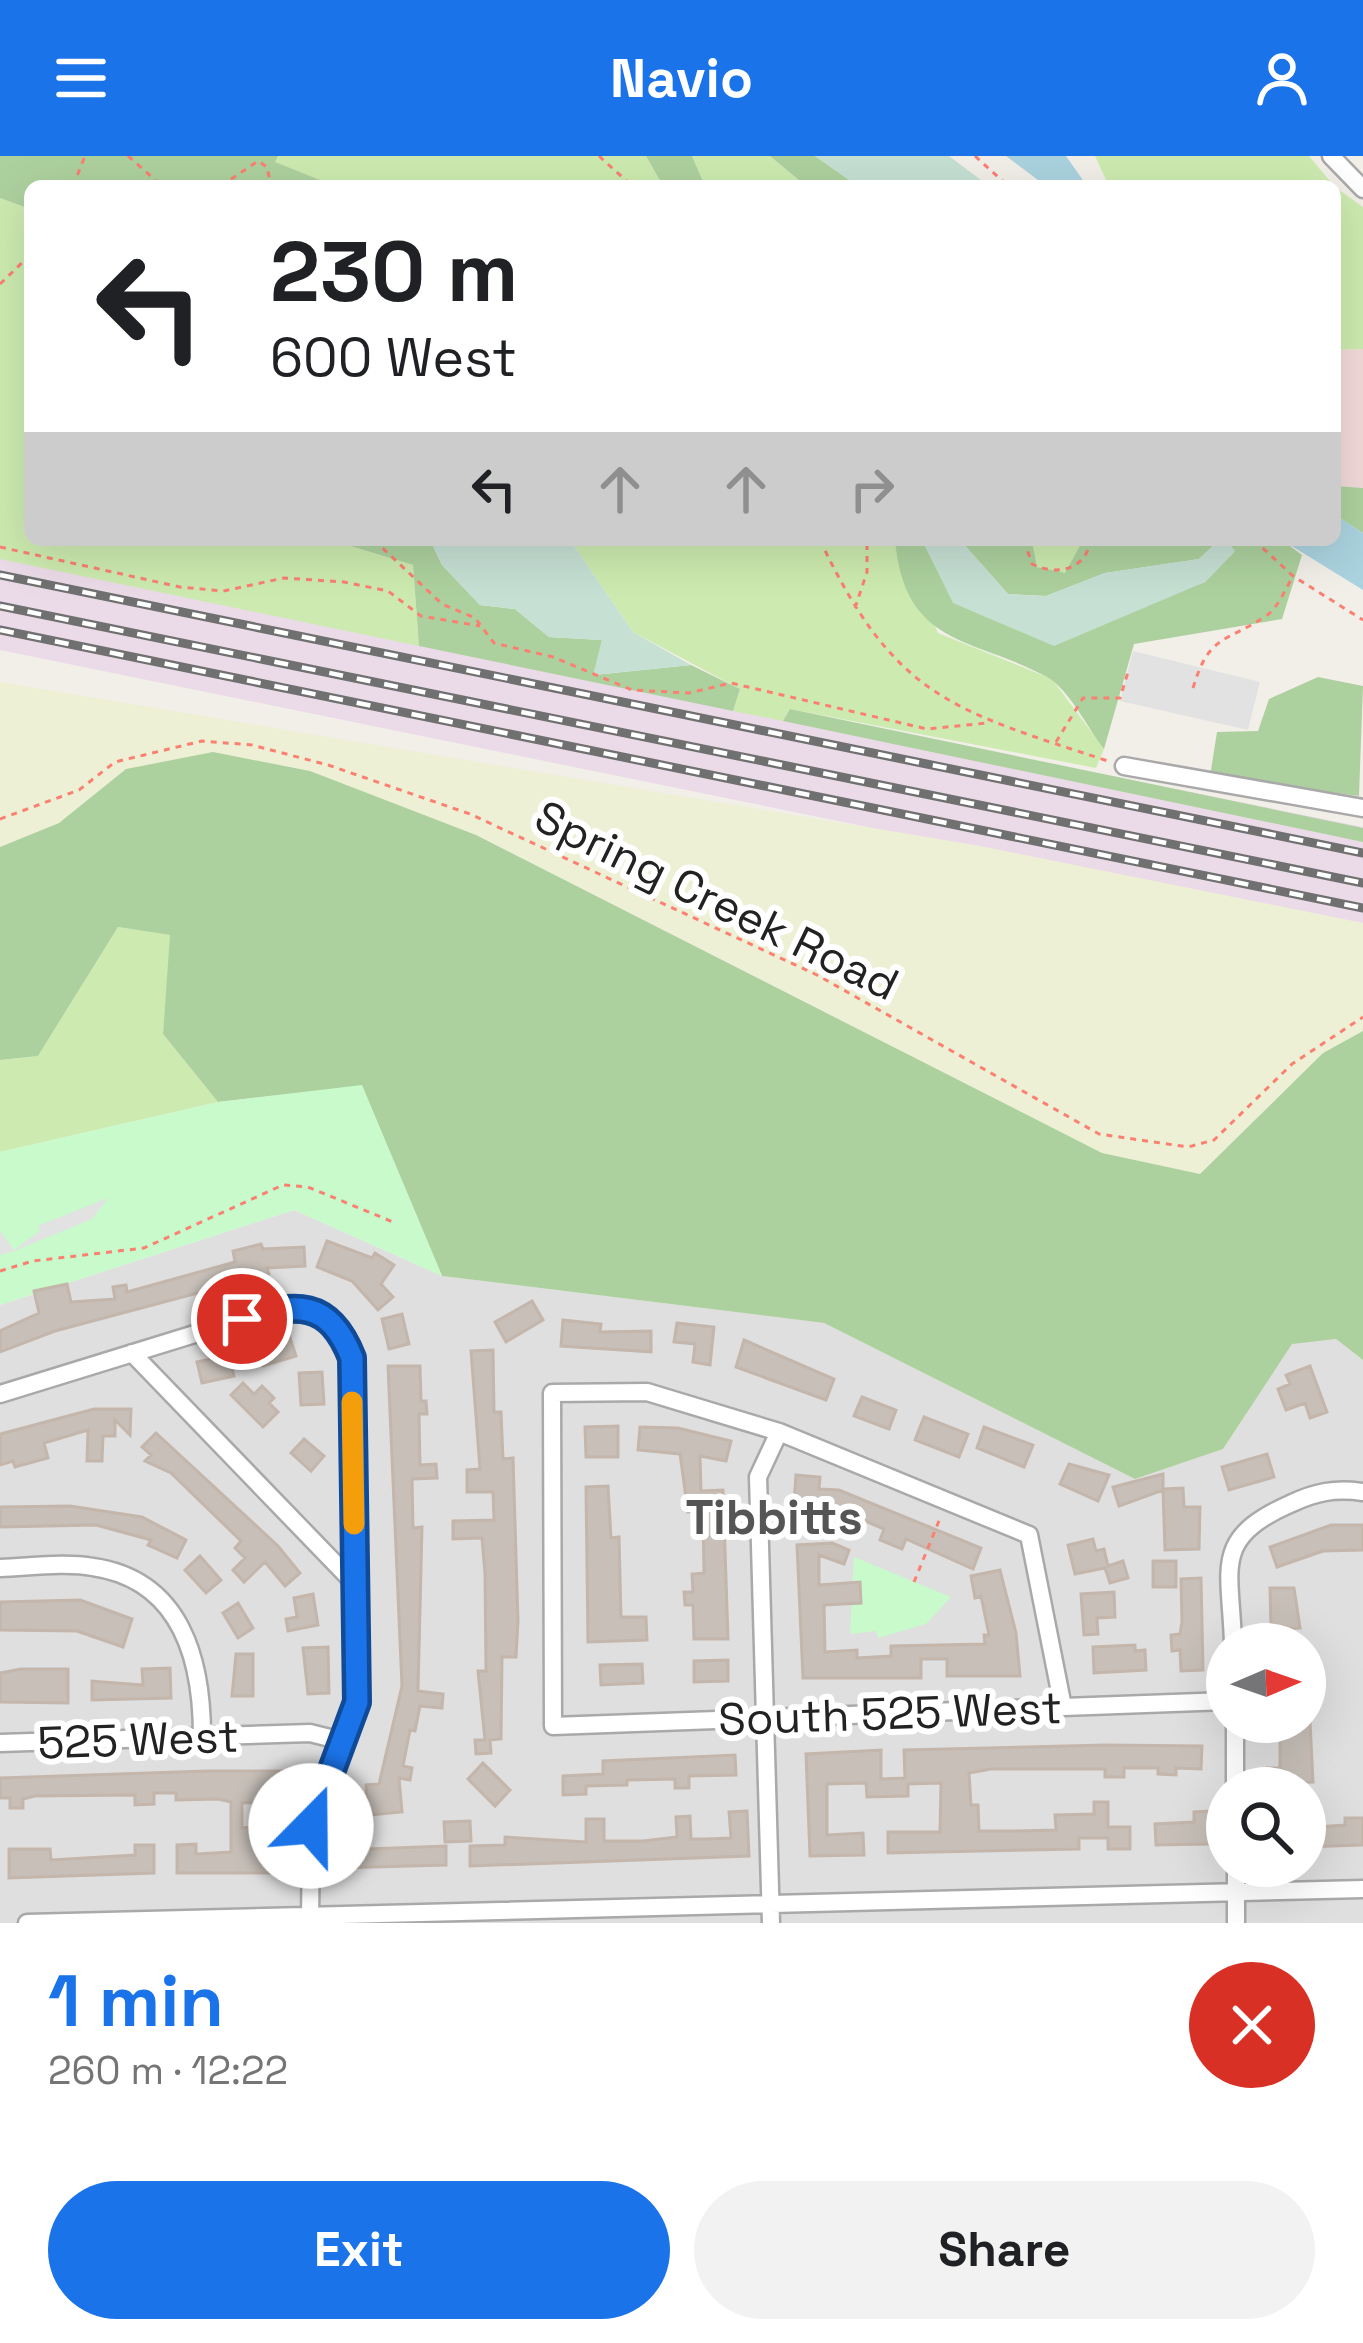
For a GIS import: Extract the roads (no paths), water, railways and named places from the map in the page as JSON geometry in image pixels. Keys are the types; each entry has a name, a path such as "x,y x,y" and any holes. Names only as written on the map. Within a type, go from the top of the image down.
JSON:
{"street":[{"path":"1330,156 1359,180"},
{"path":"1124,766 1363,808"},
{"path":"0,1394 279,1308 319,1311 341,1331 352,1358 357,1702 311,1826 310,1918"},
{"path":"132,1354 354,1583"},
{"name":"South 525 West","path":"779,1432 647,1392 552,1394 553,1726 1206,1702"},
{"path":"771,1914 758,1477 779,1432 1029,1535 1063,1707"},
{"path":"1233,1623 1231,1557 1237,1535 1252,1521 1314,1492 1363,1492"},
{"path":"0,1568 87,1565 145,1587 172,1612 194,1648 202,1684 202,1736"},
{"name":"525 West","path":"0,1743 310,1733 346,1742"},
{"path":"1236,1887 1237,1923"},
{"path":"27,1923 771,1914 1363,1889"}],"water":[{"path":"1006,156 1066,156 1083,180 1038,180"},
{"path":"1341,519 1363,533 1363,590 1292,546 1341,546"}],"railway":[{"path":"0,575 1363,853"},
{"path":"0,606 1363,883"},
{"path":"0,630 1363,908"}],"district":[{"name":"Tibbitts","path":"774,1517"}]}
